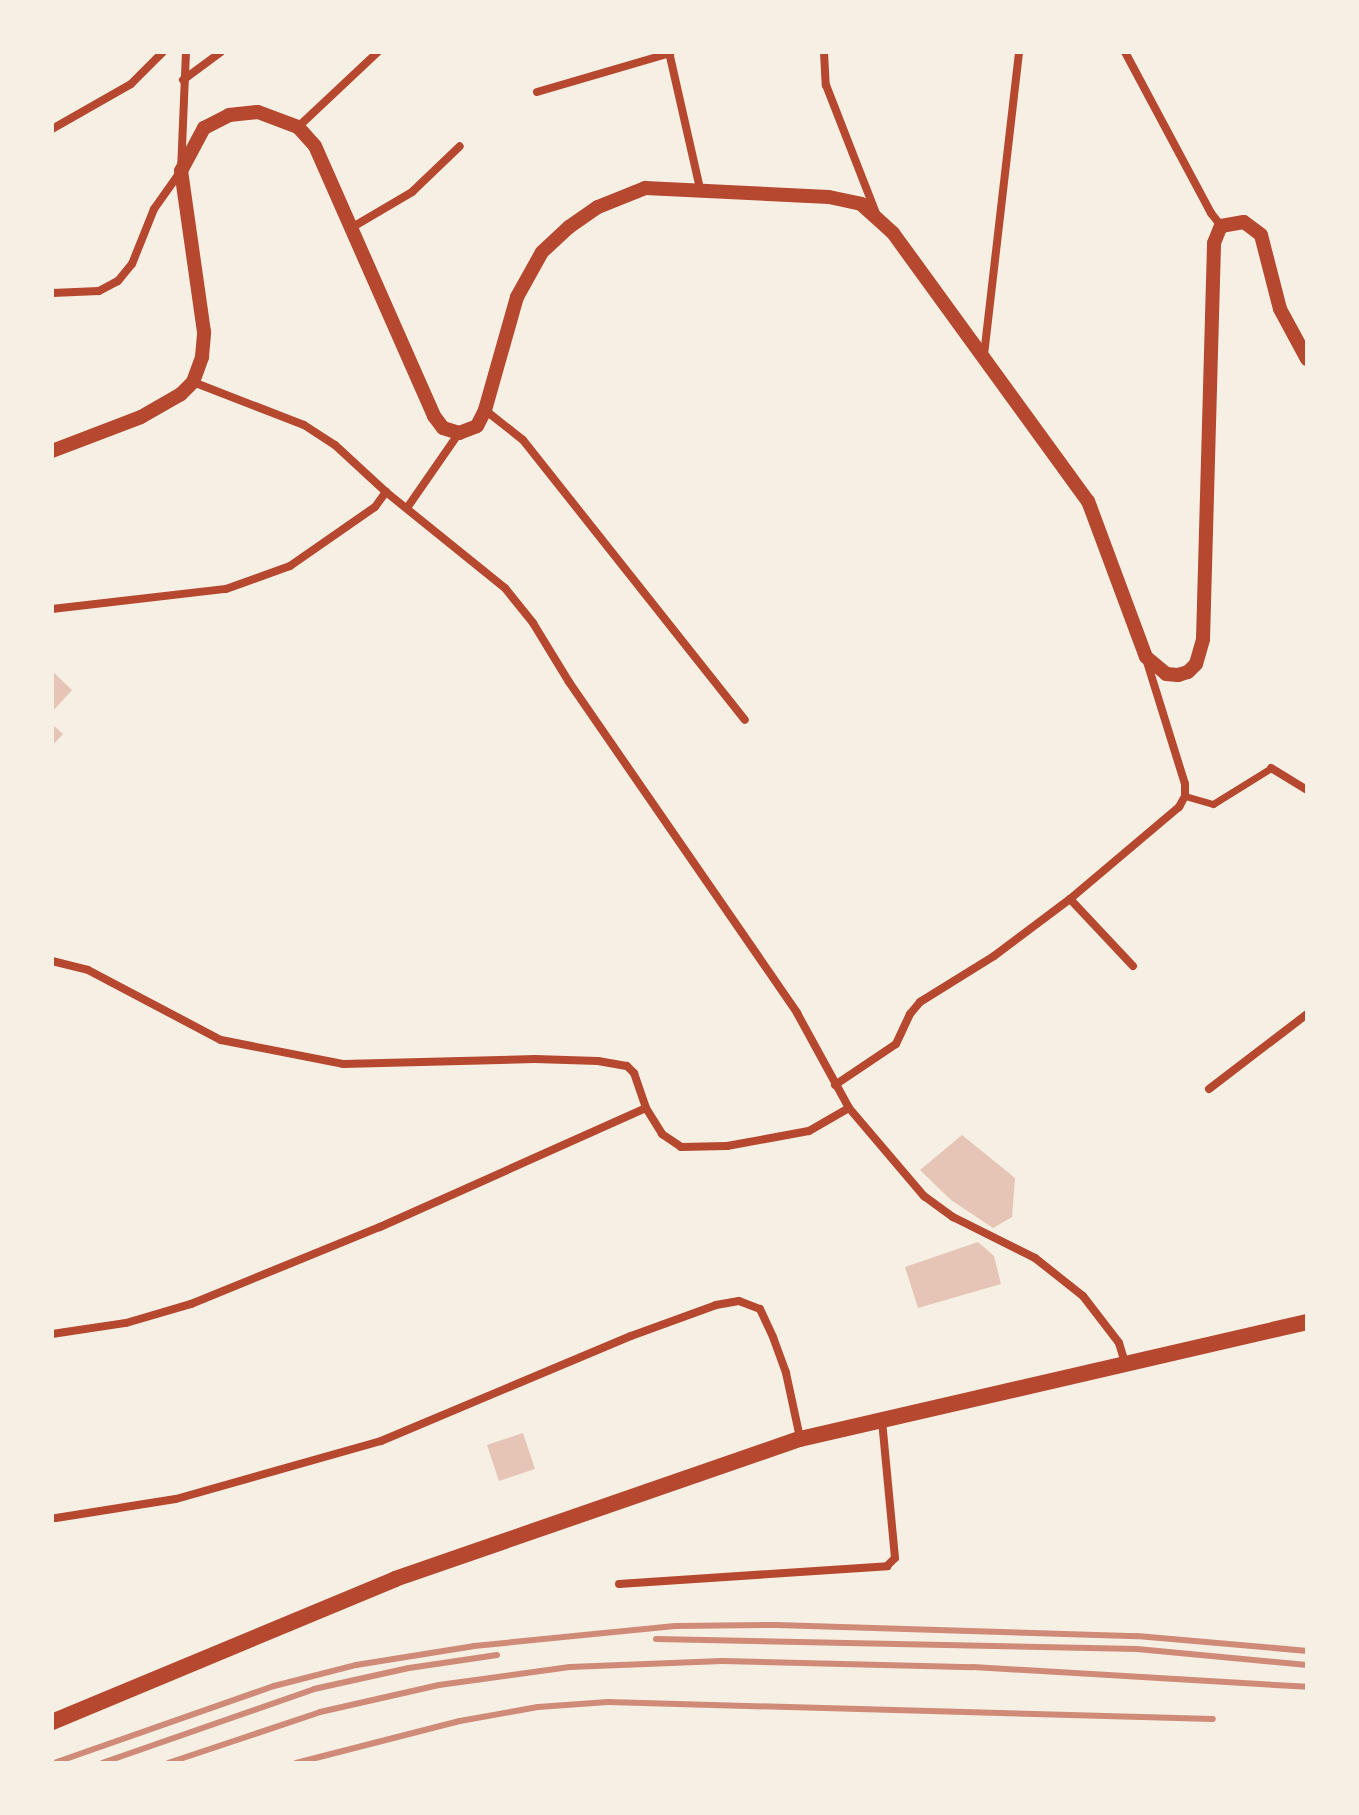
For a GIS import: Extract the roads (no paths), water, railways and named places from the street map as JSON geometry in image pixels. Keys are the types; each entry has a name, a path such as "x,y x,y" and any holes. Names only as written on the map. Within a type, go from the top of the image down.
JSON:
{"main road":[{"path":"52,1722 395,1579 800,1439 1307,1322"}],"street":[{"path":"52,129 131,84 163,52"},
{"path":"52,451 141,417 181,394 193,382 202,357 204,332 181,171 186,52"},
{"path":"183,80 221,52"},
{"path":"298,127 378,52"},
{"path":"824,52 826,85 878,217"},
{"path":"984,355 1019,52"},
{"path":"1125,52 1211,213 1221,226"},
{"path":"537,92 670,53 700,189"},
{"path":"52,293 99,291 118,281 132,264 154,209 181,171 204,128 229,115 258,112 298,127 315,146 434,416 443,428 459,433"},
{"path":"351,228 412,192 460,146"},
{"path":"407,508 459,433 477,426 485,410 517,297 542,252 569,227 598,207 645,188 829,197 861,204 878,217 984,355 1088,501 1146,657 1185,784 1185,796 1179,807 1070,899 994,956 920,1002 910,1014 896,1044 883,1056 835,1085"},
{"path":"1146,657 1156,668 1178,675 1196,664 1201,652 1214,243 1221,226 1235,221 1244,222 1261,235 1280,309 1307,359"},
{"path":"193,382 304,425 335,445 386,492 505,588 533,623 569,682 797,1013 849,1108 924,1196 953,1217 1035,1258 1083,1296 1119,1343 1125,1363"},
{"path":"485,410 523,440 745,720"},
{"path":"52,609 226,589 290,566 375,507 386,492"},
{"path":"1185,796 1213,804 1271,768 1307,790"},
{"path":"1070,899 1133,966"},
{"path":"52,961 88,970 221,1040 343,1064 598,1061 627,1066 634,1073 646,1108 662,1134 681,1147 727,1146 809,1131 849,1108"},
{"path":"1209,1089 1307,1014"},
{"path":"52,1334 126,1323 191,1304 393,1221 646,1108"},
{"path":"56,1518 176,1499 381,1441 631,1336 716,1305 739,1301 760,1309 773,1337 786,1373 800,1439"},
{"path":"619,1584 887,1566 895,1558 882,1419"}],"railway":[{"path":"54,1763 274,1686 356,1665 474,1646 675,1626 777,1625 1137,1636 1307,1651"},
{"path":"656,1639 1137,1649 1307,1665"},
{"path":"102,1763 314,1689 409,1668 497,1655"},
{"path":"168,1763 320,1712 439,1685 570,1667 722,1661 973,1667 1307,1687"},
{"path":"296,1763 460,1721 538,1707 608,1702 1213,1719"}]}
